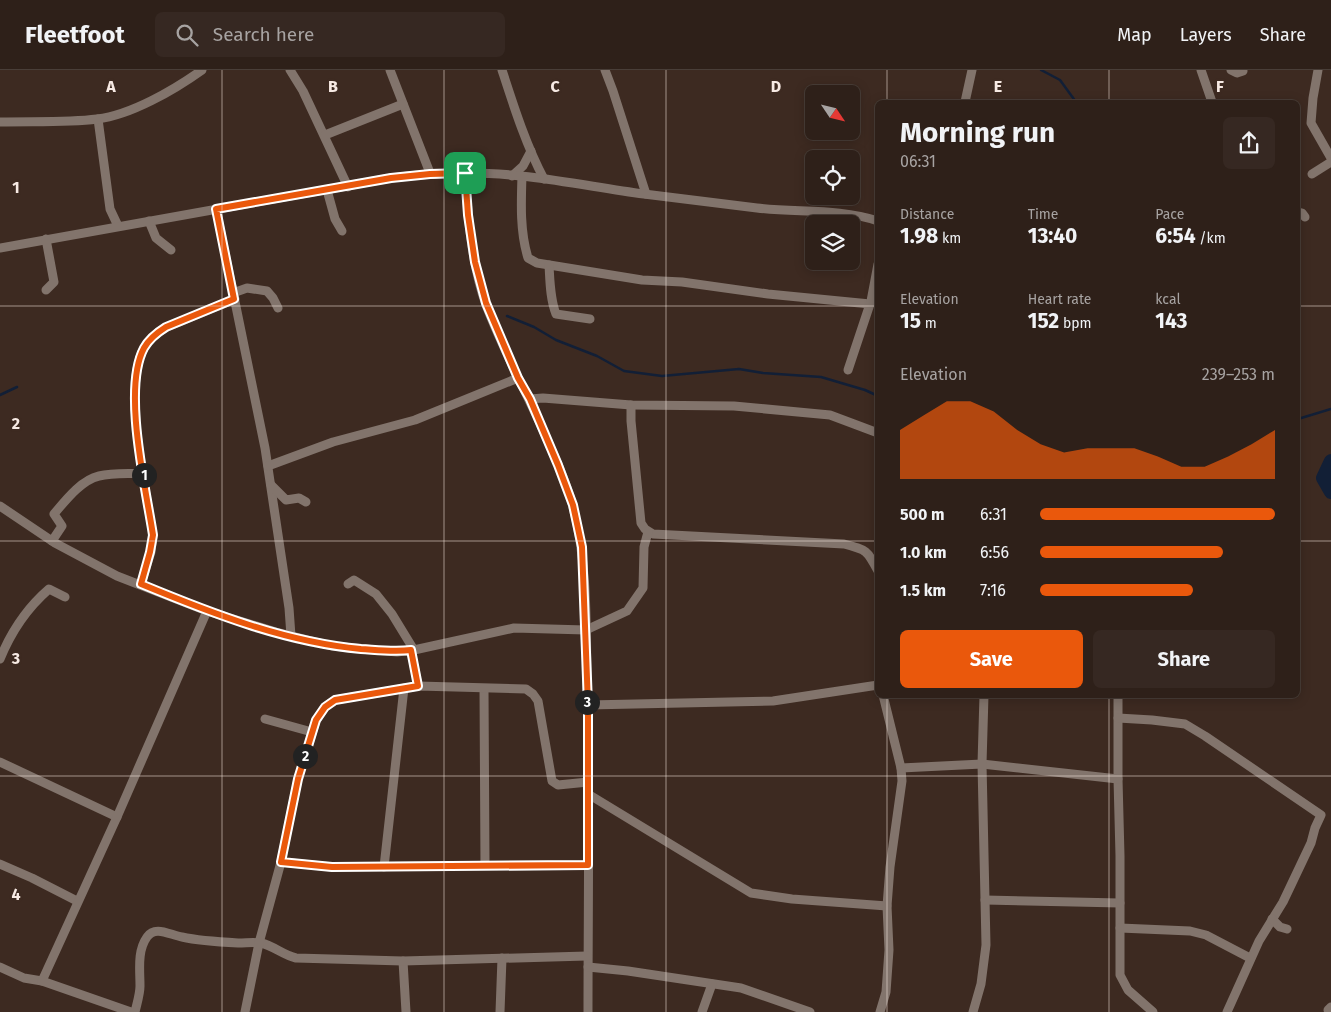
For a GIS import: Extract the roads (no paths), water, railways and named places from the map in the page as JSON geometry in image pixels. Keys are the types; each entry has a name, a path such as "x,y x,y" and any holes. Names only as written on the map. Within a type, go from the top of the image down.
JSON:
{"street":[{"path":"0,122 98,119 142,105 180,86 202,70"},
{"path":"290,70 325,135 348,187"},
{"path":"390,70 430,174"},
{"path":"502,70 513,104 544,179"},
{"path":"605,70 646,194"},
{"path":"965,100 972,70"},
{"path":"1201,70 1211,100"},
{"path":"1232,70 1237,73 1243,72"},
{"path":"1312,174 1331,160 1311,123 1318,70"},
{"path":"325,135 402,104"},
{"path":"98,119 110,209 118,226"},
{"path":"532,150 517,176 524,245 528,258 537,263 642,280 682,282 768,294 870,304"},
{"path":"0,248 391,178 430,174 465,173 517,176 770,209 821,211 875,220"},
{"path":"465,173 468,215 475,262 486,303 558,465 573,505 582,547 588,705 588,1012"},
{"path":"327,190 335,219 342,231"},
{"path":"216,209 268,466 289,608 291,636"},
{"path":"149,221 156,238 171,250"},
{"path":"46,239 54,282 46,290"},
{"path":"549,265 551,293 556,314 590,319"},
{"path":"848,370 870,304 875,279"},
{"path":"141,584 153,540 137,432 135,378 145,347 157,333 166,327 234,296 247,288 267,291 278,308"},
{"path":"268,466 333,442 415,420 518,378"},
{"path":"530,399 543,398 631,404 734,406 830,415 875,432"},
{"path":"631,404 631,422 642,523 648,532 662,535 844,544 864,550 868,553 875,566"},
{"path":"52,541 62,526 54,514 67,498 79,488 98,476 143,473"},
{"path":"271,485 286,500 299,498 306,502"},
{"path":"0,506 52,541 117,576 207,611 332,646 397,652 514,628 586,630 627,611 643,588 644,547 648,532"},
{"path":"348,584 354,580 376,594 392,614 412,650 418,686"},
{"path":"0,659 20,620 49,588 65,596"},
{"path":"42,981 207,611"},
{"path":"588,705 773,701 875,685"},
{"path":"245,1012 259,943 281,862 298,779 316,720 325,707 335,700 418,686 526,689 533,694 539,708 552,781 558,785 588,782"},
{"path":"384,867 404,688"},
{"path":"484,689 485,865"},
{"path":"880,1012 886,992 889,950 887,906 890,867 902,781 901,768 884,698"},
{"path":"973,1012 981,984 986,945 982,764 984,698"},
{"path":"1118,698 1120,975 1122,982 1128,990 1153,1012"},
{"path":"265,718 312,732"},
{"path":"1118,718 1185,724 1321,815 1311,843 1283,902 1250,958 1227,1012"},
{"path":"0,762 117,816"},
{"path":"901,768 982,764 1118,779"},
{"path":"588,794 751,893 887,906"},
{"path":"281,862 332,867 588,865"},
{"path":"0,864 78,901"},
{"path":"985,900 1120,903"},
{"path":"1272,919 1280,927 1287,929"},
{"path":"1120,928 1190,931 1206,935 1250,958"},
{"path":"135,1012 140,987 142,947 147,936 159,931 179,937 200,940 270,945 280,953 296,958 403,961 587,956"},
{"path":"500,1012 502,958"},
{"path":"403,961 406,1012"},
{"path":"0,967 24,978 42,981 115,1010 131,1012"},
{"path":"588,967 741,988 792,1009 810,1012"},
{"path":"702,1012 712,984"}],"waterway":[{"path":"1041,70 1060,80 1075,100"},
{"path":"507,316 534,327 556,340 597,356 624,371 662,376 739,369 763,373 821,377 875,395"},
{"path":"0,395 17,387"},
{"path":"1300,418 1331,409"},
{"path":"1331,461 1323,478 1331,492"}]}
